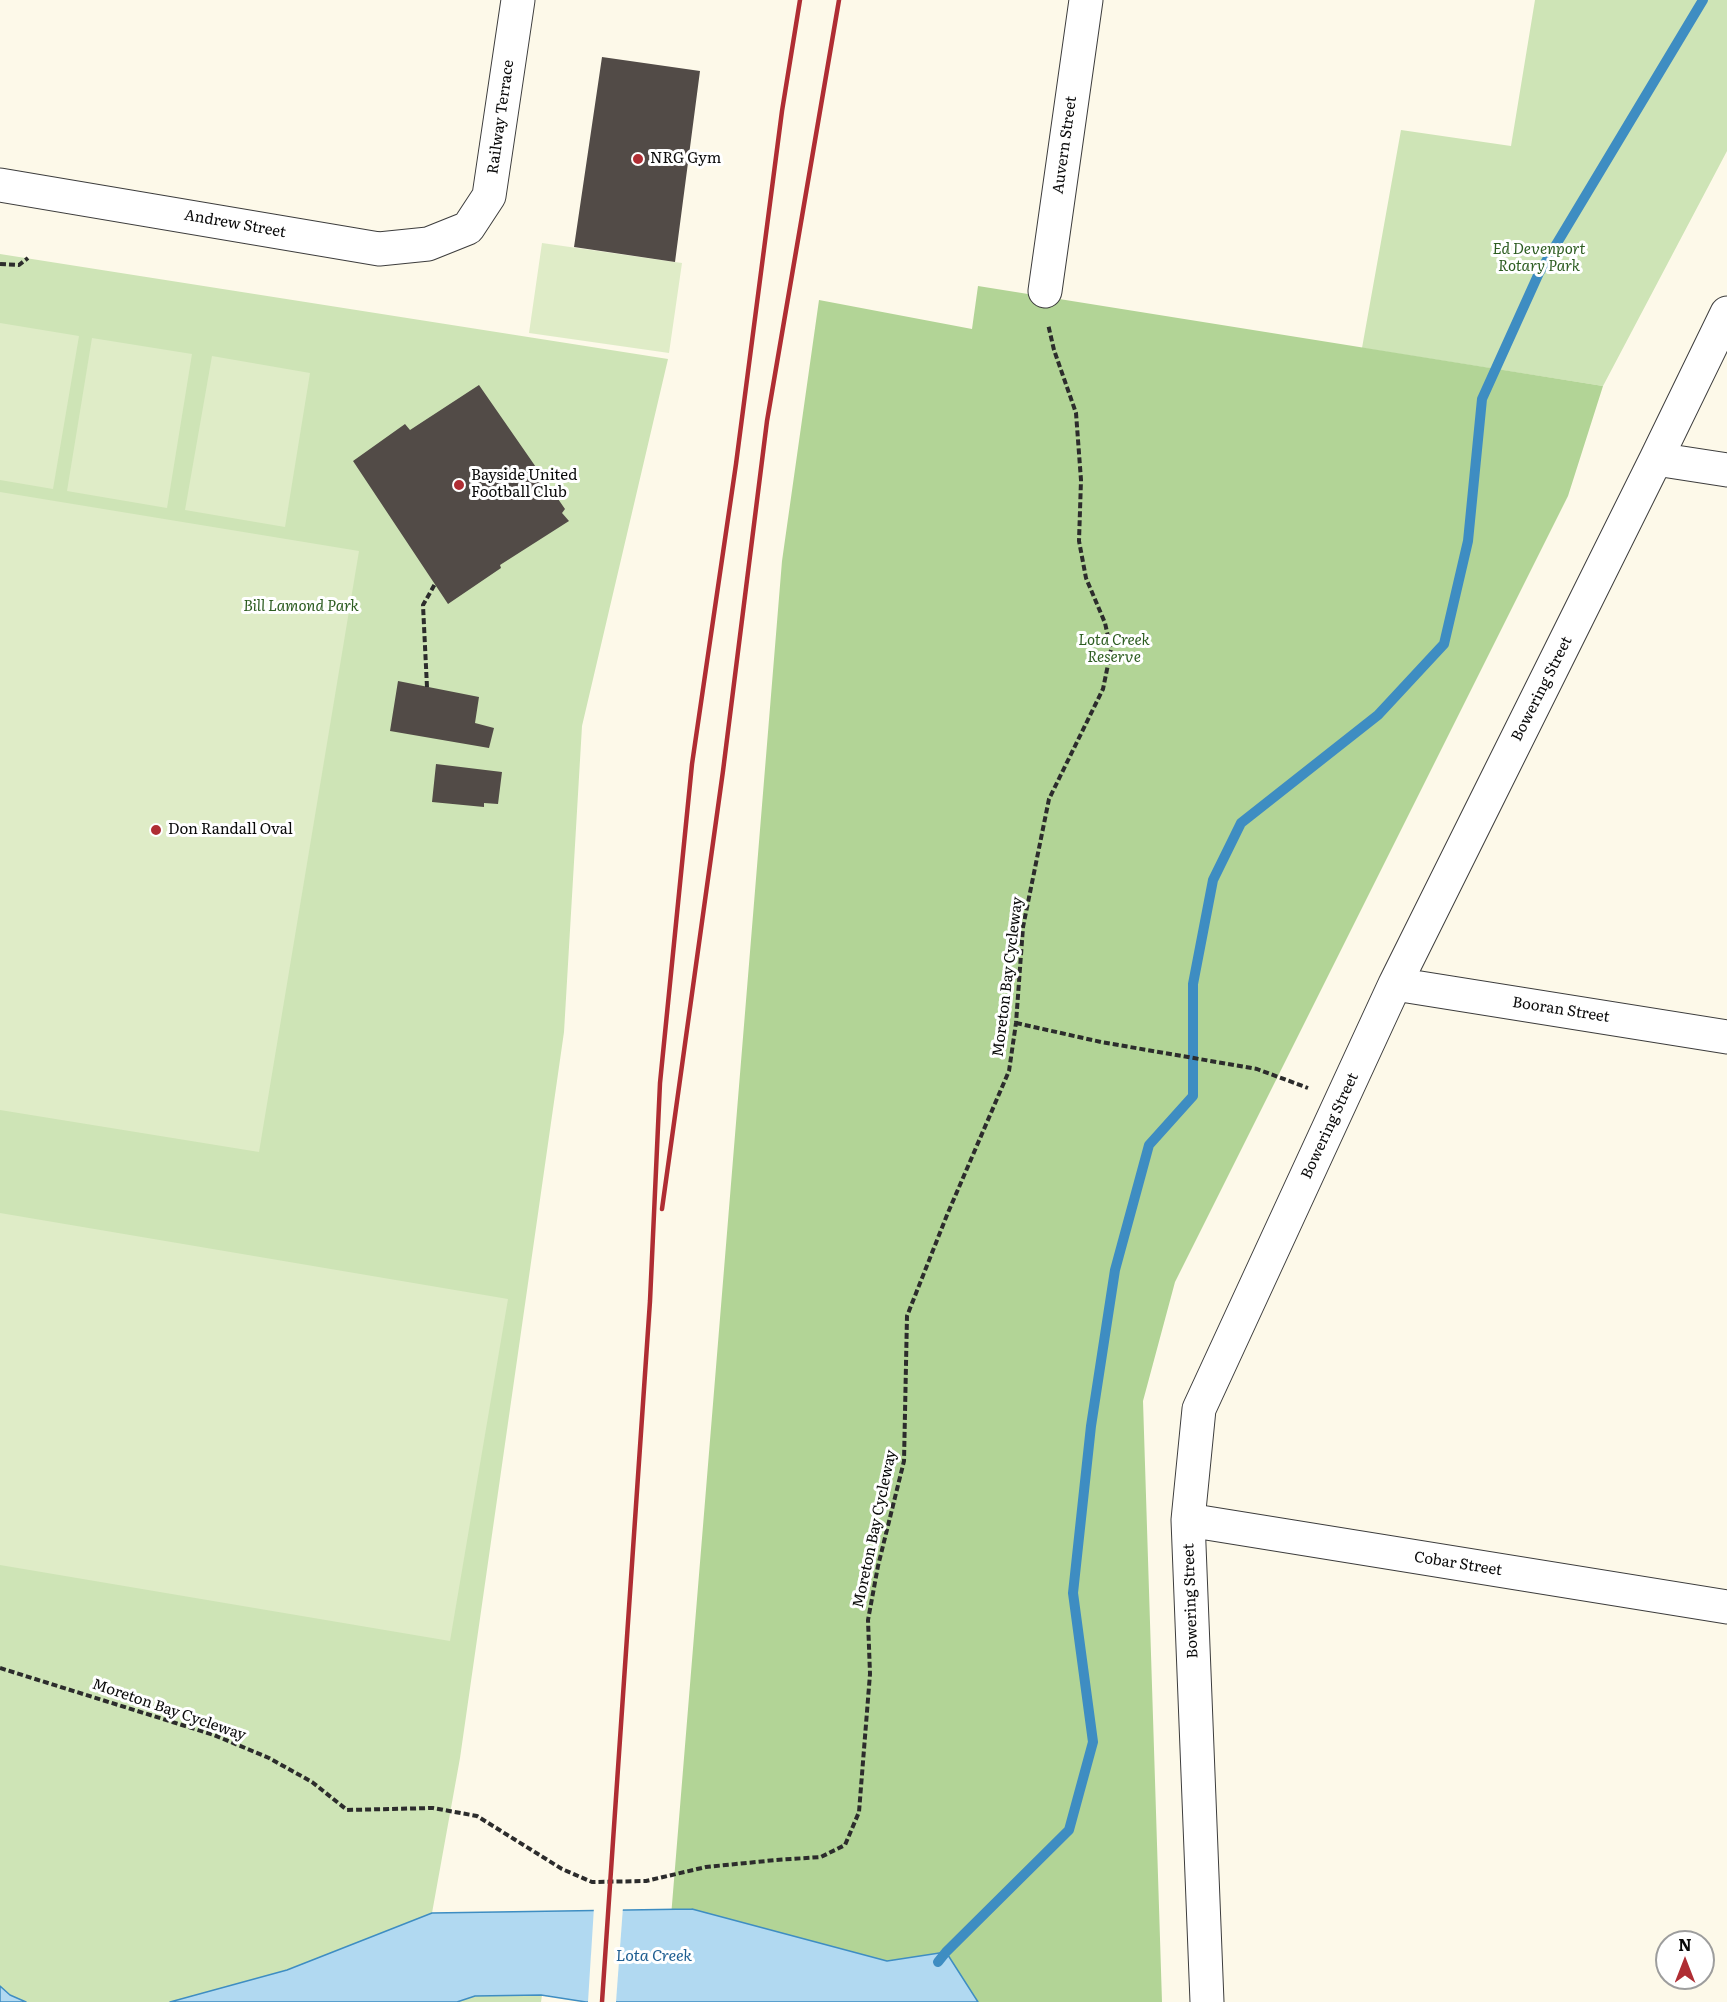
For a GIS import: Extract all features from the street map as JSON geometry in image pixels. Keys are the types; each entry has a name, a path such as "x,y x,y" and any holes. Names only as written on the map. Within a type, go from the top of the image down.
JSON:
{"street":[{"name":"Railway Terrace","path":"468,228 489,196 518,0"},
{"name":"Auvern Street","path":"1045,291 1086,0"},
{"name":"Andrew Street","path":"0,184 379,249 428,244 468,228"},
{"name":"Bowering Street","path":"1207,2002 1188,1520 1199,1409 1395,984 1727,313"},
{"path":"1656,459 1727,470"},
{"name":"Booran Street","path":"1395,984 1727,1037"},
{"name":"Cobar Street","path":"1188,1520 1727,1607"}],"path":[{"path":"0,264 19,265 28,258"},
{"name":"Moreton Bay Cycleway","path":"0,1668 214,1735 268,1758 312,1782 347,1810 433,1808 477,1816 562,1869 592,1882 646,1881 706,1867 821,1857 845,1845 859,1812 870,1674 868,1620 878,1566 904,1461 907,1316 947,1215 1009,1071 1016,1023 1023,927 1049,799 1103,689 1111,650 1105,623 1086,578 1079,541 1081,480 1076,413 1054,350 1044,310 1045,291"},
{"path":"427,687 423,605 435,584"},
{"path":"1016,1023 1101,1042 1257,1069 1342,1101"}],"green space":[{"name":"Ed Devenport Rotary Park","path":"1535,0 1727,0 1727,151 1603,386 1362,348 1401,130 1511,146"},
{"path":"542,243 682,263 669,353 529,333"},
{"name":"Bill Lamond Park","path":"0,254 668,359 582,726 564,1032 460,1758 432,1913 287,1970 170,2002 26,2002 10,1995 0,1986"},
{"name":"Lota Creek Reserve","path":"978,286 1603,386 1568,496 1175,1282 1143,1401 1162,2002 961,2002 669,1941 782,561 819,300 972,329"},
{"path":"0,323 79,336 53,489 0,480"},
{"path":"92,338 192,354 167,508 67,491"},
{"path":"212,356 310,373 285,527 185,510"},
{"name":"Don Randall Oval","path":"0,492 359,551 259,1152 0,1110"},
{"path":"0,1213 508,1299 450,1641 0,1565"},
{"path":"542,1995 541,2002 457,2002 475,1996"}],"water":[{"name":"Lota Creek","path":"692,1909 887,1961 946,1952 978,2002 586,2002 541,1995 475,1996 457,2002 170,2002 287,1970 432,1913"},
{"path":"0,1986 10,1995 26,2002 0,2002"}],"pier":[{"path":"594,1907 623,1907 616,2002 588,2002"}],"building":[{"name":"NRG Gym","path":"602,57 700,71 675,262 574,247"},
{"name":"Bayside United Football Club","path":"479,385 565,509 562,513 569,521 500,565 501,568 448,604 353,461 405,424 410,430"},
{"path":"398,681 479,697 475,723 494,728 489,748 390,731"},
{"path":"436,764 502,772 498,804 484,803 484,807 432,802"}],"waterway":[{"path":"938,1962 1069,1830 1093,1742 1073,1593 1091,1426 1115,1270 1149,1145 1193,1096 1193,984 1213,880 1241,823 1378,715 1444,644 1468,541 1482,399 1539,273 1703,0"}],"railway":[{"path":"602,2002 650,1301 660,1083 692,764 736,464 782,111 800,0"},
{"path":"662,1209 723,771 767,421 839,0"}],"place":[{"name":"NRG Gym","path":"638,159"},
{"name":"Bayside United Football Club","path":"459,485"},
{"name":"Don Randall Oval","path":"156,830"}]}
